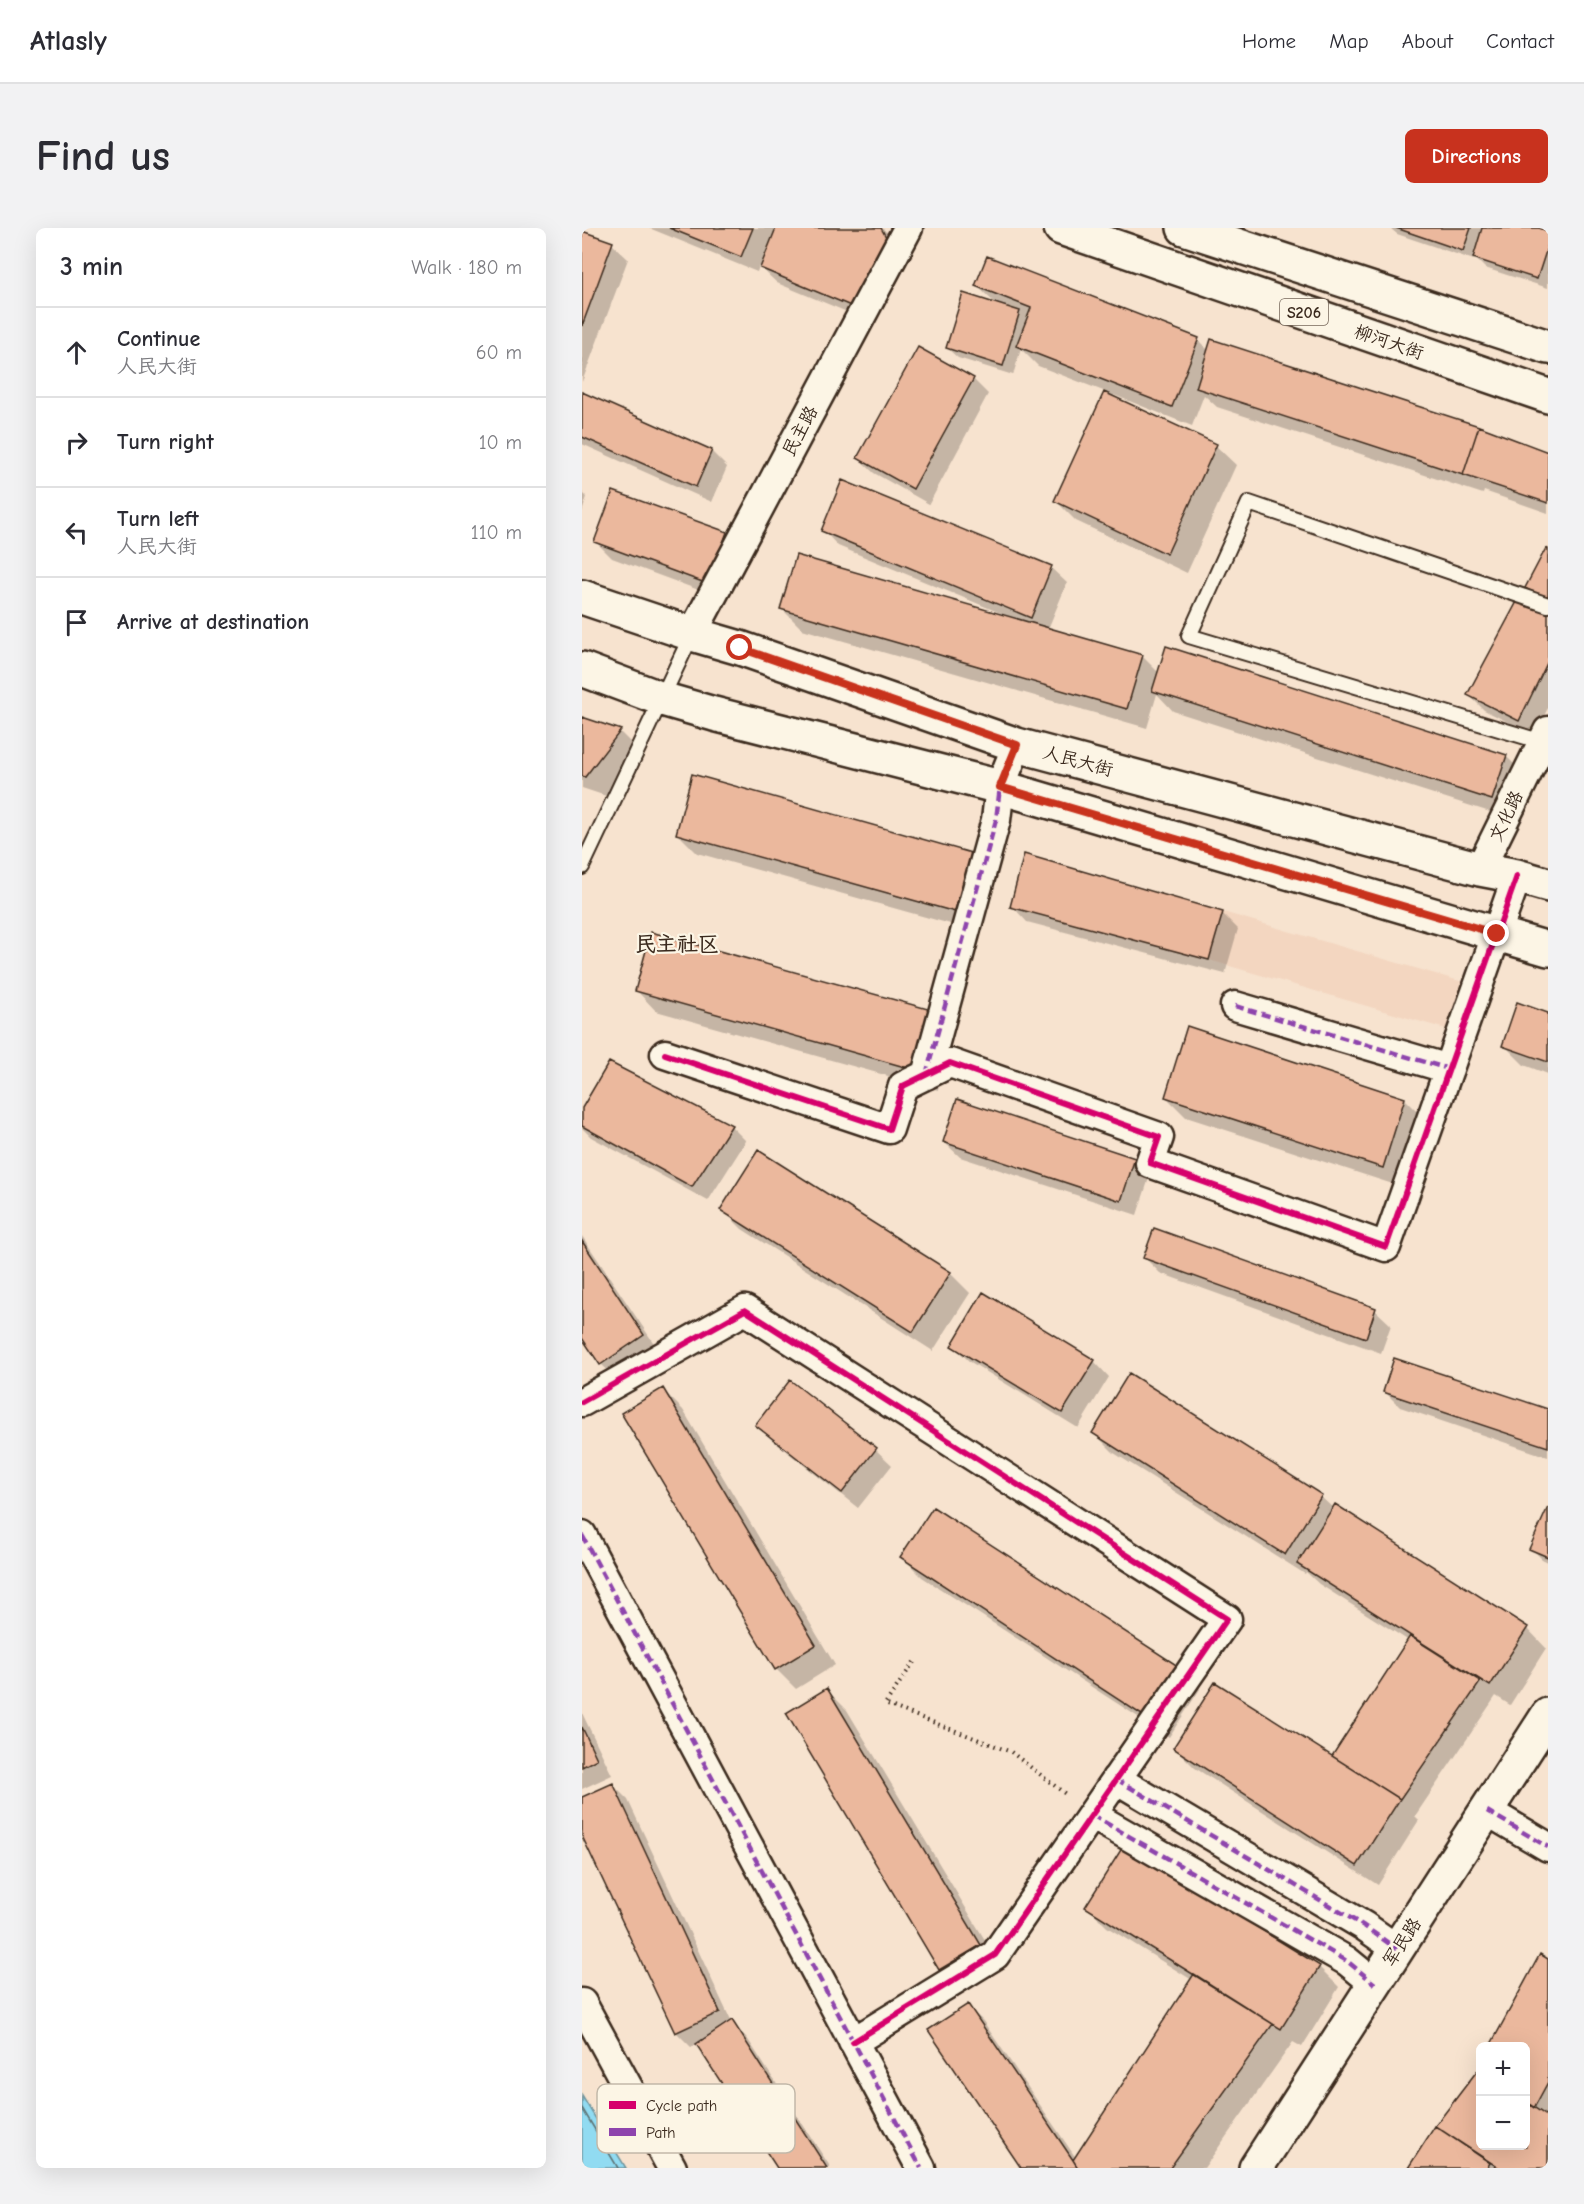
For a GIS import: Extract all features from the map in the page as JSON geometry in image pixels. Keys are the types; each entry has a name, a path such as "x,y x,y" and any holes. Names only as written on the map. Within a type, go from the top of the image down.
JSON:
{"street":[{"name":"民主路","path":"692,634 908,228"},
{"name":"柳河大街","path":"1061,228 1548,396"},
{"name":"S206","path":"1184,228 1548,346"},
{"name":"人民大街","path":"582,597 740,648 1017,745 1480,869 1533,880"},
{"path":"582,669 662,699 1000,787 1548,949"},
{"name":"文化路","path":"1480,869 1546,739"},
{"path":"926,1075 996,820 1000,787 1017,745"},
{"path":"665,1054 889,1129 903,1086 950,1063 1159,1137 1150,1163 1386,1247 1497,934 1533,880"},
{"path":"1235,1006 1449,1069"},
{"path":"582,1402 745,1310 1227,1619 995,1955 853,2042"},
{"path":"582,1535 921,2168"},
{"name":"军民路","path":"1256,2168 1548,1715"},
{"path":"1116,1779 1364,1926 1397,1949"},
{"path":"1486,1810 1548,1847"},
{"path":"1092,1815 1347,1961 1375,1984"},
{"path":"582,2003 626,2084"},
{"path":"664,2153 672,2168"}],"lane":[{"path":"1546,739 1189,636 1249,503 1548,605"},
{"path":"582,867 692,634"}],"path":[{"path":"914,1662 885,1704 1011,1752 1092,1815"}],"shaded area":[{"path":"1223,912 1470,984 1456,1032 1209,960"}],"water":[{"path":"582,2096 597,2121 597,2153 617,2153 626,2168 582,2168"}],"building":[{"path":"669,228 753,228 741,257"},
{"path":"776,228 881,228 887,239 858,309 760,268"},
{"path":"1396,228 1471,228 1463,251"},
{"path":"1482,228 1539,228 1548,231 1548,245 1537,279 1473,258"},
{"path":"582,231 613,242 582,326"},
{"path":"987,256 1199,338 1172,407 1016,346 1031,308 975,286"},
{"path":"963,293 1020,311 1003,366 946,348"},
{"path":"1211,339 1479,426 1463,475 1196,388"},
{"path":"918,347 974,378 913,489 857,458"},
{"path":"582,392 712,450 696,487 582,437"},
{"path":"1104,392 1217,444 1167,554 1054,501"},
{"path":"1479,426 1548,452 1548,503 1463,475"},
{"path":"842,480 1052,566 1031,618 821,531"},
{"path":"613,491 727,532 708,584 594,542"},
{"path":"1546,548 1548,549 1548,600 1525,588"},
{"path":"796,555 1143,655 1127,709 780,609"},
{"path":"1519,598 1548,610 1548,661 1519,721 1467,695"},
{"path":"1166,646 1507,755 1492,800 1152,691"},
{"path":"582,717 621,730 585,777 582,776"},
{"path":"692,774 975,854 959,913 676,834"},
{"path":"1024,854 1223,912 1209,960 1010,907"},
{"path":"651,932 935,1011 919,1071 635,991"},
{"path":"1517,1002 1548,1013 1548,1062 1502,1046"},
{"path":"1187,1026 1405,1098 1383,1168 1165,1097"},
{"path":"609,1062 732,1125 692,1187 582,1126 582,1108"},
{"path":"957,1099 1135,1158 1121,1201 943,1142"},
{"path":"758,1150 951,1272 913,1332 720,1210"},
{"path":"1154,1228 1376,1308 1366,1338 1143,1258"},
{"path":"582,1241 644,1335 600,1365 582,1338"},
{"path":"983,1292 1095,1360 1062,1413 951,1346"},
{"path":"1394,1358 1548,1409 1548,1447 1383,1392"},
{"path":"1129,1373 1322,1495 1285,1555 1092,1433"},
{"path":"790,1380 877,1448 842,1493 755,1425"},
{"path":"663,1388 816,1645 775,1670 621,1413"},
{"path":"1335,1504 1528,1627 1490,1686 1297,1564"},
{"path":"933,1507 1181,1668 1148,1719 900,1557"},
{"path":"1548,1507 1548,1557 1529,1549"},
{"path":"1410,1636 1481,1681 1400,1799 1332,1756"},
{"path":"1215,1682 1400,1799 1357,1866 1173,1748"},
{"path":"827,1688 981,1945 939,1970 786,1713"},
{"path":"582,1727 597,1759 582,1767"},
{"path":"613,1783 720,2012 675,2033 582,1836 582,1797"},
{"path":"1124,1845 1320,1966 1281,2029 1085,1907"},
{"path":"1540,1954 1548,1959 1548,2082 1534,2108 1530,2105 1530,2042 1492,2042"},
{"path":"1194,1974 1273,2024 1170,2168 1078,2168 1073,2160"},
{"path":"968,2004 1078,2168 1021,2168 928,2030"},
{"path":"732,2020 773,2084 722,2084 696,2044"},
{"path":"1476,2072 1476,2150 1530,2150 1530,2105 1548,2117 1548,2168 1499,2168 1435,2126"},
{"path":"795,2118 827,2168 777,2168 767,2153 795,2153"},
{"path":"1435,2126 1490,2163 1487,2168 1408,2168"}],"marked path":[{"path":"926,1075 996,820 1000,787 1017,745"},
{"path":"1235,1006 1449,1069"},
{"path":"582,1535 921,2168"},
{"path":"1116,1779 1364,1926 1397,1949"},
{"path":"1487,1811 1548,1847"},
{"path":"1092,1815 1347,1961 1375,1984"}],"cycle path":[{"path":"665,1054 889,1129 903,1086 950,1063 1159,1137 1150,1163 1386,1247 1517,876"},
{"path":"582,1402 745,1310 1227,1619 995,1955 853,2042"}],"district":[{"name":"民主社区","path":"677,944"}],"route":[{"path":"740,648 1017,745 1000,787 1497,934"}]}
